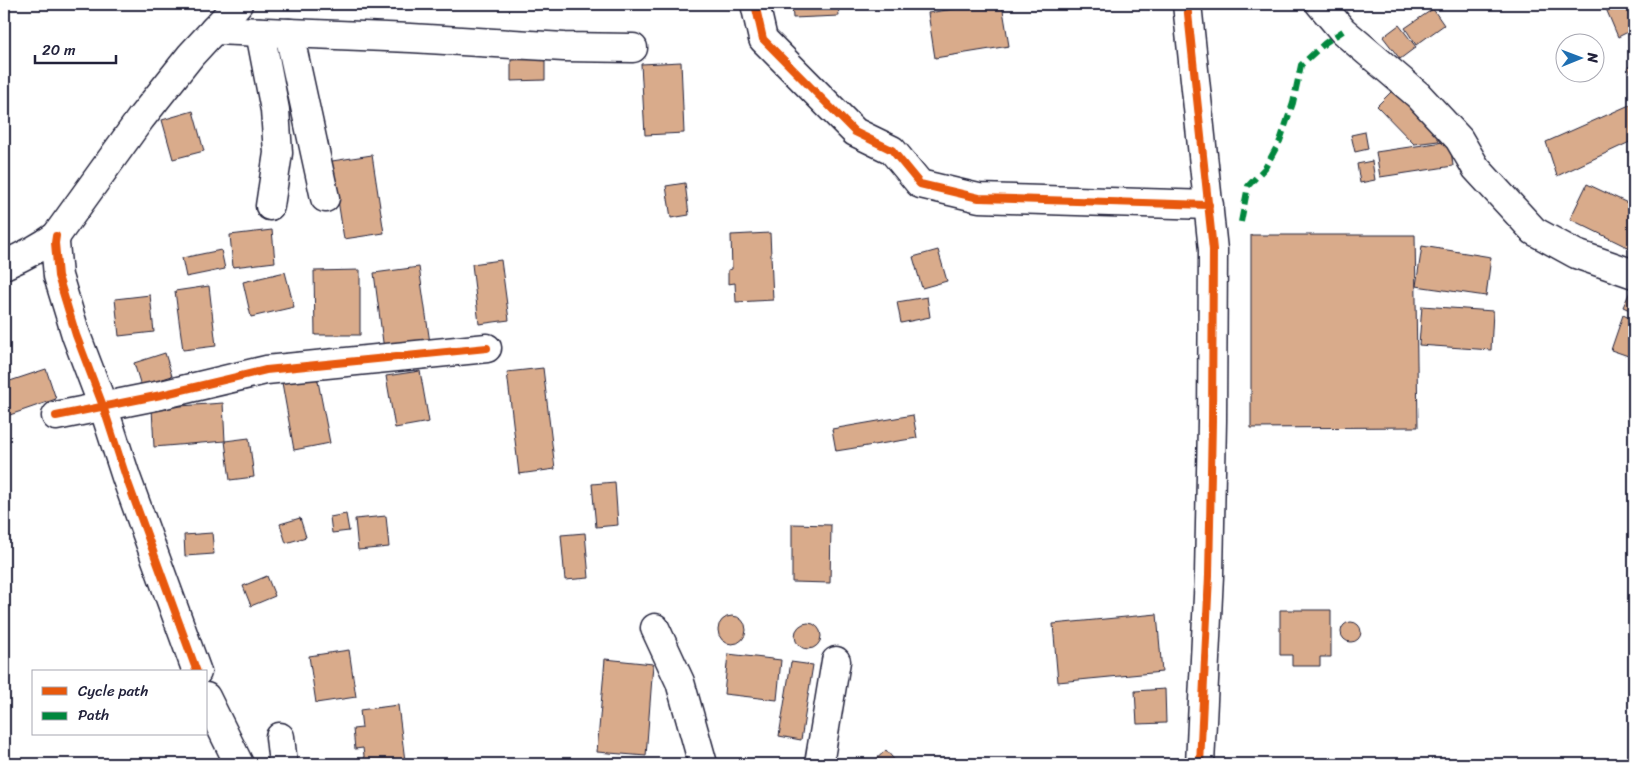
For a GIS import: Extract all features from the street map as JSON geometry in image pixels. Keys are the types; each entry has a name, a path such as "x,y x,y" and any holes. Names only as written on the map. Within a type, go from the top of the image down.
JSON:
{"street":[{"path":"4,265 39,248 56,236 141,118 191,55 238,4"},
{"path":"755,4 763,39 855,132 892,150 920,184 979,198 1209,205"},
{"path":"1187,4 1213,250 1209,575 1200,764"},
{"path":"1320,4 1343,31 1418,95 1458,140 1476,168 1534,231 1576,254 1634,274"},
{"path":"214,30 564,47 633,48"},
{"path":"260,32 275,110 278,153 270,206"},
{"path":"289,33 325,198"},
{"path":"56,236 58,276 76,335 103,406 126,477 195,670"},
{"path":"56,416 161,395 266,370 487,348"},
{"path":"655,628 680,682 703,764"},
{"path":"819,764 836,661"},
{"path":"208,701 239,764"},
{"path":"280,737 284,764"}],"building":[{"path":"792,4 838,4 839,16 793,18"},
{"path":"985,4 1002,4 1009,46 935,58 928,13"},
{"path":"1604,4 1634,4 1634,19 1632,19 1634,29 1618,37"},
{"path":"1433,9 1444,25 1416,45 1405,28"},
{"path":"1399,25 1416,47 1400,59 1383,37"},
{"path":"545,59 545,80 511,81 511,60"},
{"path":"681,62 684,133 645,135 641,64"},
{"path":"1634,64 1634,82 1628,67"},
{"path":"1395,88 1446,140 1414,144 1377,106"},
{"path":"1634,103 1634,140 1557,176 1546,142"},
{"path":"193,111 204,151 173,159 162,120"},
{"path":"1365,132 1368,149 1355,152 1351,135"},
{"path":"1450,141 1453,166 1380,177 1376,152"},
{"path":"372,155 384,233 344,239 332,161"},
{"path":"1372,161 1375,180 1360,183 1357,164"},
{"path":"685,183 689,215 671,218 666,186"},
{"path":"1587,184 1634,206 1634,243 1631,249 1570,219"},
{"path":"272,230 275,262 233,267 230,235"},
{"path":"770,233 773,300 736,302 735,283 728,284 728,270 732,269 731,235"},
{"path":"1251,235 1415,235 1418,427 1251,428"},
{"path":"1422,246 1491,257 1486,296 1416,286"},
{"path":"221,250 225,269 186,277 182,258"},
{"path":"938,250 947,281 922,288 913,257"},
{"path":"501,260 509,320 479,324 472,264"},
{"path":"419,267 430,343 384,350 374,273"},
{"path":"360,270 360,335 315,335 314,271"},
{"path":"285,272 294,307 251,317 243,282"},
{"path":"1634,283 1634,312 1623,307"},
{"path":"209,286 216,346 183,350 175,291"},
{"path":"150,295 154,332 119,336 115,299"},
{"path":"927,297 930,317 901,323 897,302"},
{"path":"1422,306 1493,311 1491,350 1419,345"},
{"path":"1623,315 1634,320 1634,358 1611,350"},
{"path":"165,353 172,376 141,386 134,363"},
{"path":"543,368 555,469 519,474 507,372"},
{"path":"46,369 56,399 4,417 4,383"},
{"path":"316,371 330,443 294,450 281,377"},
{"path":"420,371 429,422 395,428 386,376"},
{"path":"223,403 225,441 154,447 152,408"},
{"path":"913,415 917,438 836,451 832,429"},
{"path":"249,438 254,477 230,480 225,441"},
{"path":"615,482 618,525 596,527 592,484"},
{"path":"346,514 349,531 332,533 330,517"},
{"path":"386,516 389,547 358,550 355,519"},
{"path":"300,518 306,537 286,543 280,524"},
{"path":"792,524 831,525 830,583 792,582"},
{"path":"212,533 214,554 185,556 184,535"},
{"path":"585,533 589,578 565,580 561,535"},
{"path":"267,576 275,596 251,606 243,586"},
{"path":"1280,610 1331,610 1331,657 1320,657 1320,666 1292,666 1292,655 1280,655"},
{"path":"1157,614 1162,672 1058,682 1053,624"},
{"path":"732,616 742,620 746,630 742,640 732,644 722,640 718,630 722,620"},
{"path":"1347,622 1355,622 1361,628 1361,636 1355,642 1347,642 1341,636 1341,628"},
{"path":"808,623 817,627 821,636 817,645 808,649 799,645 795,636 799,627"},
{"path":"349,650 356,697 316,703 309,656"},
{"path":"728,654 781,660 777,700 724,694"},
{"path":"605,659 653,664 646,756 597,752"},
{"path":"791,662 813,665 801,740 779,736"},
{"path":"1165,689 1166,723 1137,724 1135,691"},
{"path":"398,705 405,761 365,764 363,748 355,749 353,729 362,728 360,710"},
{"path":"886,750 898,764 871,764"}],"marked path":[{"path":"1241,222 1248,186 1265,168 1280,141 1293,103 1301,65 1325,43 1343,31"}],"cycle path":[{"path":"755,4 763,39 855,132 892,150 920,184 979,198 1209,205"},
{"path":"1187,4 1213,250 1209,575 1200,764"},
{"path":"56,236 58,276 76,335 196,670"},
{"path":"56,416 161,395 266,370 487,348"}]}
